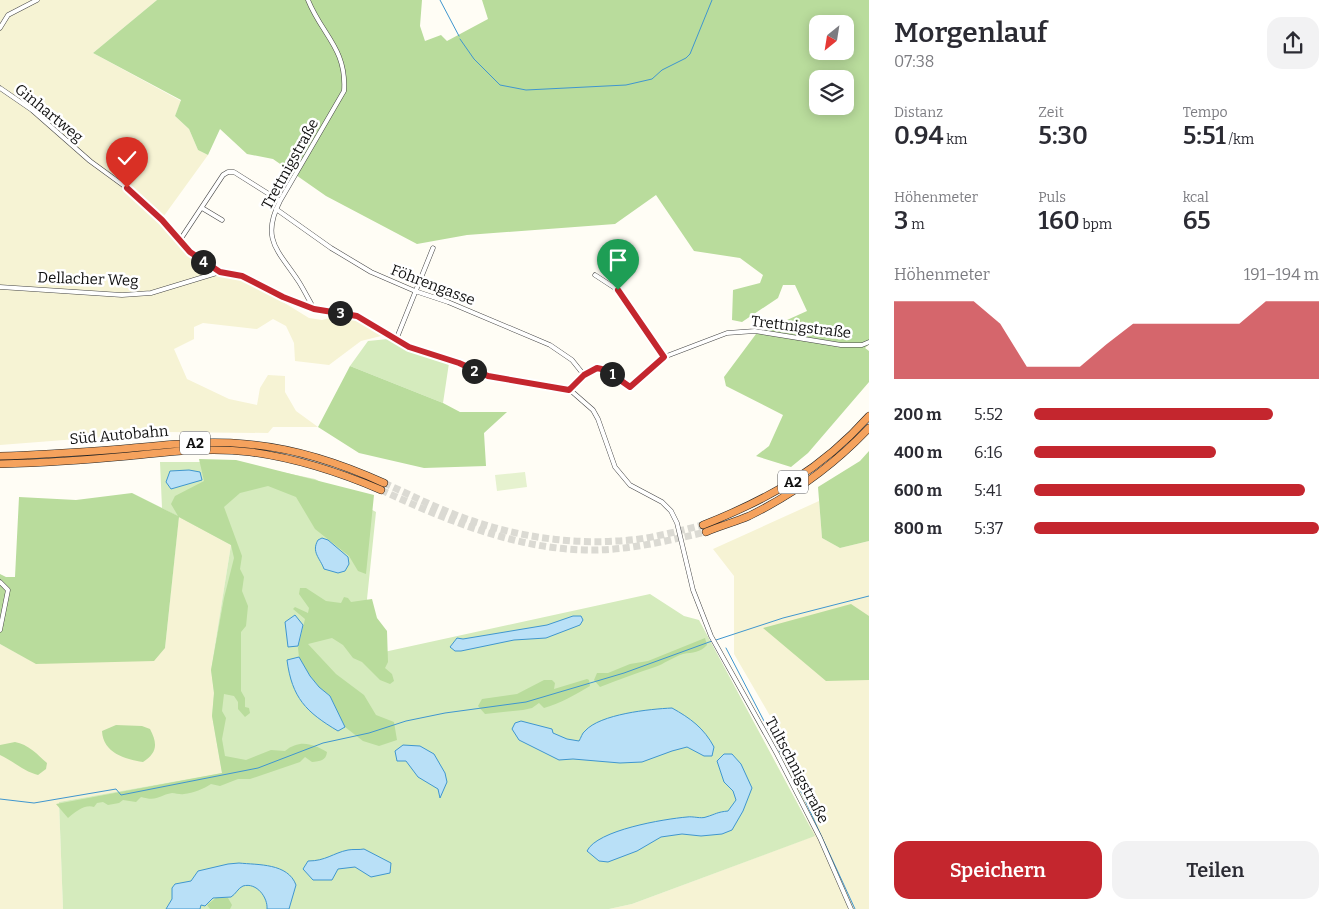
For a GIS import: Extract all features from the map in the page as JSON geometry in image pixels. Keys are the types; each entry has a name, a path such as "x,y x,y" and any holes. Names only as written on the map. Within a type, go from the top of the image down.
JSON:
{"highway":[{"name":"A2","path":"869,416 832,453 796,480 744,509 704,528 748,516 799,488 837,458 869,428"},
{"name":"Süd Autobahn","path":"0,456 212,442 246,444 308,455 351,469 383,486 309,463 248,452 214,450 0,464"}],"street":[{"path":"0,28 8,15 37,0"},
{"name":"Trettnigstraße","path":"308,0 339,54 345,73 344,91 276,208 272,226 275,248 298,281 314,309"},
{"name":"Ginhartweg","path":"0,88 32,110 90,161 127,188 162,220 190,252 220,272"},
{"path":"180,240 223,176 231,172 280,201"},
{"path":"202,208 222,220"},
{"name":"Föhrengasse","path":"276,208 316,238 361,267 415,291 448,302 550,345 572,360 584,375"},
{"path":"396,340 433,248"},
{"name":"Dellacher Weg","path":"0,287 122,295 151,293 220,272 242,276 283,297 314,309"},
{"path":"595,275 618,290 664,357"},
{"path":"314,309 357,316 371,322 396,340 415,349 459,363 488,376 569,390 584,375"},
{"name":"Trettnigstraße","path":"584,375 597,368 606,370 630,387 664,357 727,333 755,331 781,334 803,340 841,346 862,345 869,342"},
{"name":"Tultschnigstraße","path":"569,390 593,410 619,474 630,486 662,502 672,511 677,523 693,590 711,636 777,754 820,838 851,909"},
{"path":"0,582 8,590 0,630"}],"shaded area":[{"path":"0,0 157,0 93,53 181,101 175,116 189,129 198,150 208,155 161,220 186,251 200,263 221,275 238,276 247,280 309,318 322,320 340,315 351,316 369,324 385,335 361,341 329,365 295,361 294,343 286,326 273,319 257,329 203,323 194,327 194,339 174,349 187,379 229,399 257,405 260,388 268,375 285,376 285,392 296,411 318,427 273,427 268,433 167,432 0,445"},
{"path":"819,501 822,538 840,548 869,541 869,909 609,909 632,904 814,836 778,750 773,721 734,654 734,576 713,549"},
{"path":"179,516 231,545 211,670 214,693 212,716 222,773 59,802 63,909 0,909 0,644 37,664 165,648"}],"green space":[{"path":"157,0 422,0 420,26 425,41 441,35 447,41 488,19 482,0 869,0 869,344 865,348 869,351 869,382 808,453 791,467 756,456 769,446 783,415 726,386 724,377 756,334 807,311 795,285 783,285 778,298 742,322 732,320 733,290 760,283 763,275 740,258 694,251 656,195 615,224 467,235 417,244 326,196 273,159 247,154 220,129 208,155 198,150 189,129 175,116 181,100 93,53"},
{"path":"388,339 412,352 449,363 443,403 350,366 368,341"},
{"path":"350,366 443,403 460,412 507,412 484,433 486,466 424,468 359,453 318,427"},
{"path":"869,451 869,541 840,548 822,538 818,487 860,461"},
{"path":"199,459 236,460 374,495 366,574 358,571 349,556 315,529 296,497 268,486 240,493 224,507 242,556 240,569 244,577 242,591 248,606 246,626 241,632 241,691 245,698 245,707 249,708 250,713 245,717 238,709 238,702 234,696 224,694 222,711 226,718 222,739 225,756 246,760 271,750 285,751 301,744 317,747 327,752 326,755 320,761 312,762 305,757 300,762 250,779 238,779 220,786 211,784 195,792 172,793 151,799 141,797 136,802 123,800 119,803 108,805 103,802 97,803 94,807 80,809 68,818 56,804 222,773 212,716 214,693 211,670 224,598 234,558 231,545 179,517 165,648 154,661 36,664 0,644 0,574 6,577 15,577 19,497 76,500 132,493 178,516 171,504 175,496 204,481"},
{"path":"160,462 234,462 315,479 376,512 367,599 384,652 650,594 684,616 699,620 815,836 632,904 609,909 63,909 59,802 222,773 212,716 214,693 211,670 231,545 162,508"},
{"path":"525,472 527,487 497,491 495,475"},
{"path":"300,588 306,588 326,601 341,603 344,597 348,598 351,602 372,599 377,618 387,631 388,662 385,668 392,674 394,681 390,684 380,680 362,662 353,658 343,645 332,638 308,644 336,674 364,695 376,715 394,722 397,740 379,746 363,741 345,727 330,696 310,676 299,657 298,648 305,619 293,609 295,607 308,613 309,608 299,594"},
{"path":"851,604 869,616 869,680 826,681 763,628"},
{"path":"705,638 707,645 699,651 679,655 658,666 600,687 594,680 597,673 608,673 630,664 648,661"},
{"path":"587,679 590,686 556,704 544,708 539,703 532,708 523,710 485,714 478,706 482,699 517,694 544,680 552,680 555,683 554,689"},
{"path":"116,725 142,726 150,729 155,748 148,759 143,762 122,757 106,745 102,731"},
{"path":"15,742 28,747 36,753 47,763 46,769 38,775 0,755 0,745"},
{"path":"217,897 228,898 232,905 230,909 210,909 207,905"}],"water":[{"path":"189,470 200,472 202,480 171,489 166,482 170,471"},
{"path":"322,538 328,540 348,557 349,564 345,571 338,573 324,569 315,548 318,540"},
{"path":"295,615 303,625 298,646 288,647 285,622"},
{"path":"573,616 581,616 583,620 580,625 546,638 514,640 461,651 455,651 450,647 457,638 463,639 547,625"},
{"path":"299,657 310,676 330,696 345,727 338,731 317,717 302,703 289,673 287,660"},
{"path":"672,708 691,720 706,734 714,747 712,756 704,756 687,747 642,762 620,763 573,759 559,760 519,740 512,729 515,723 521,721 552,729 553,733 567,739 579,741 584,732 602,720 626,714"},
{"path":"403,745 420,746 434,754 445,773 447,782 440,798 438,789 418,777 406,761 397,761 395,751"},
{"path":"724,754 732,754 741,764 752,788 743,811 732,830 722,834 701,836 682,834 661,837 637,851 608,862 599,861 587,851 593,844 604,837 632,827 677,818 704,818 728,811 736,800 733,791 724,782 717,761"},
{"path":"364,849 391,863 390,873 371,877 355,867 338,869 332,880 313,880 303,869 308,861 320,860 343,851"},
{"path":"239,863 272,866 292,878 296,885 289,909 267,909 266,900 261,892 248,885 241,887 231,897 213,898 205,906 201,905 200,909 166,909 172,899 172,888 175,884 191,881 198,871"}],"waterway":[{"path":"440,0 459,36"},
{"path":"460,39 474,59 500,85 526,90 626,85 652,79 662,70 686,58 690,54 712,0"},
{"path":"716,640 783,618 869,596"},
{"path":"0,799 34,803 116,789 121,795 258,768 323,743 369,733 406,721 445,713 526,702 624,673 712,641"},
{"path":"726,648 803,796 855,909"}],"tunnel":[{"path":"384,483 467,519 529,536 600,542 639,539 703,525"},
{"path":"381,490 455,522 506,538 558,548 585,550 616,549 646,545 706,532"}],"route":[{"path":"127,188 170,228 190,252 220,272 242,276 283,297 314,309 325,312 352,314 364,318 409,347 459,363 488,376 569,390 584,375 597,368 606,370 630,387 664,357 618,290"}]}
